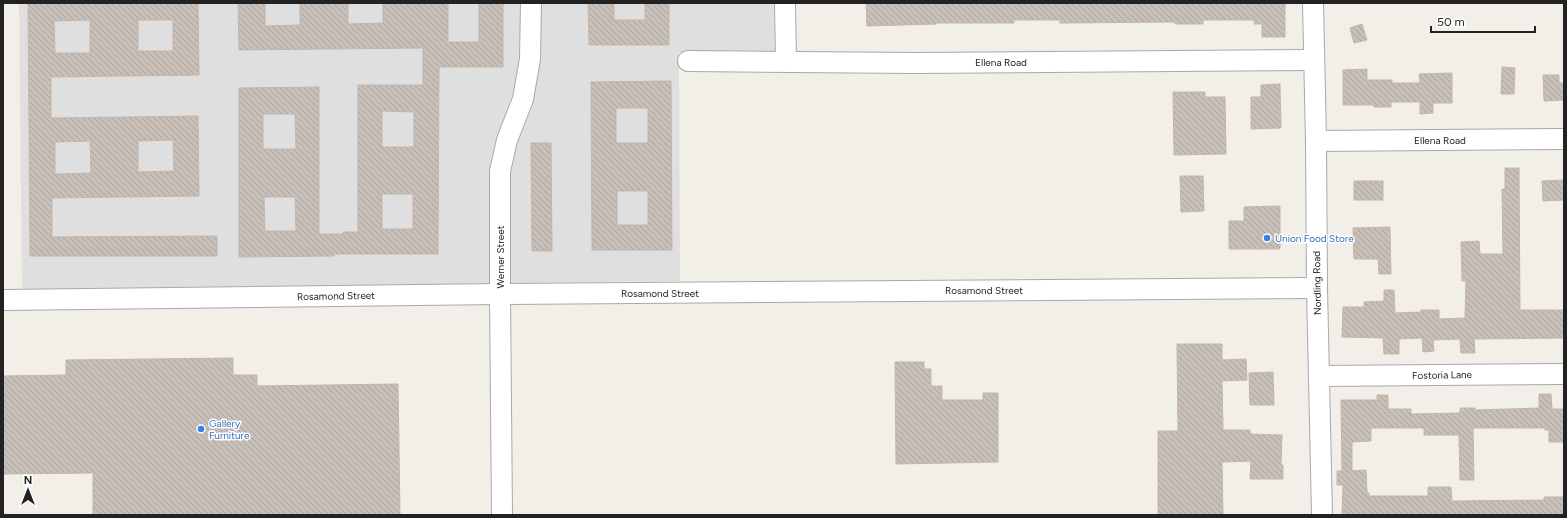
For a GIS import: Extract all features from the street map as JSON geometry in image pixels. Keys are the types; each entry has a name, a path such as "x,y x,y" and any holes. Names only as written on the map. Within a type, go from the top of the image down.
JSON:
{"street":[{"name":"Werner Street","path":"502,515 500,171 507,140 523,99 529,65 531,3"},
{"path":"785,3 786,61"},
{"name":"Nordling Road","path":"1313,3 1316,141 1316,288 1320,376 1322,515"},
{"name":"Ellena Road","path":"688,61 915,63 1314,60"},
{"name":"Ellena Road","path":"1316,141 1564,139"},
{"name":"Rosamond Street","path":"3,300 500,294 1316,288"},
{"name":"Fostoria Lane","path":"1320,376 1564,374"}],"shaded area":[{"path":"19,3 774,3 775,52 679,53 680,281 22,290"}],"building":[{"path":"28,3 198,3 199,75 51,77 51,118 198,116 199,196 52,198 52,237 217,236 217,256 30,256","holes":["90,20 90,53 55,53 54,21","138,20 173,20 173,51 138,51","173,140 174,171 138,172 138,141","90,141 91,173 55,174 55,142"]},
{"path":"238,3 265,3 265,26 300,25 300,3 348,3 348,24 383,23 383,3 448,3 448,42 479,42 479,3 503,3 503,67 439,67 438,254 334,254 334,256 239,257 239,88 319,87 319,234 343,234 343,232 358,232 358,85 423,85 423,48 239,50","holes":["382,111 414,112 414,147 382,147","263,114 295,114 296,149 263,149","382,194 413,194 413,229 382,229","264,197 295,197 296,231 265,231"]},
{"path":"588,3 614,3 614,20 645,20 645,3 669,3 669,45 589,45"},
{"path":"866,3 1285,3 1285,37 1262,37 1262,24 1254,24 1254,20 1203,20 1203,24 1175,24 1175,22 1060,23 1060,20 1014,20 1014,23 936,23 867,26"},
{"path":"1362,24 1367,40 1354,43 1350,28"},
{"path":"1502,67 1515,68 1514,94 1501,94"},
{"path":"1367,69 1367,80 1392,80 1392,83 1420,83 1419,74 1452,73 1452,103 1433,103 1433,113 1420,114 1420,102 1391,102 1391,107 1374,107 1374,105 1343,105 1343,70"},
{"path":"1543,75 1559,75 1559,83 1564,83 1564,100 1544,101"},
{"path":"671,81 672,250 592,250 591,82","holes":["616,108 648,108 648,143 616,143","617,191 648,191 648,225 617,225"]},
{"path":"1280,84 1281,128 1251,129 1251,97 1261,97 1261,85"},
{"path":"1173,92 1205,92 1205,97 1225,97 1226,154 1174,155"},
{"path":"531,143 551,143 552,251 532,251"},
{"path":"1505,168 1519,168 1520,310 1564,310 1564,338 1474,339 1475,353 1461,353 1460,339 1433,340 1434,351 1423,352 1422,338 1399,339 1399,354 1384,354 1383,338 1342,337 1343,307 1364,307 1364,302 1384,301 1384,290 1394,290 1395,313 1421,312 1421,310 1439,310 1439,319 1465,318 1466,281 1462,281 1461,242 1479,241 1480,254 1503,254 1502,189 1505,189"},
{"path":"1180,176 1203,176 1204,211 1181,212"},
{"path":"1564,180 1564,200 1543,201 1542,181"},
{"path":"1354,181 1383,181 1383,200 1354,200"},
{"path":"1280,206 1280,249 1229,249 1229,221 1244,221 1244,207"},
{"path":"1390,227 1391,274 1379,274 1378,259 1354,259 1353,228"},
{"path":"1177,344 1222,344 1222,360 1246,359 1247,380 1222,381 1223,430 1250,430 1250,434 1282,435 1281,465 1283,465 1283,479 1250,479 1251,461 1222,462 1223,515 1158,515 1158,431 1178,431"},
{"name":"Gallery Furniture","path":"233,358 233,375 257,375 257,386 398,384 400,515 93,515 93,473 3,474 3,376 66,375 66,360"},
{"path":"895,362 924,362 924,369 931,369 931,386 942,386 942,400 983,400 983,393 998,393 998,462 896,464"},
{"path":"1273,372 1274,405 1250,405 1249,373"},
{"path":"1539,394 1551,394 1552,409 1564,409 1564,442 1549,442 1549,430 1545,430 1545,428 1473,428 1474,480 1460,480 1459,435 1424,435 1424,428 1371,428 1371,441 1352,442 1352,471 1366,470 1367,493 1369,493 1369,496 1428,496 1428,487 1451,487 1452,501 1544,500 1544,497 1564,497 1564,515 1342,515 1343,485 1337,485 1337,471 1342,471 1341,400 1377,400 1377,395 1388,395 1388,409 1411,409 1411,414 1460,413 1460,408 1475,408 1475,410 1539,408"}],"place":[{"name":"Union Food Store","path":"1267,238"},
{"name":"Gallery Furniture","path":"201,429"}]}
